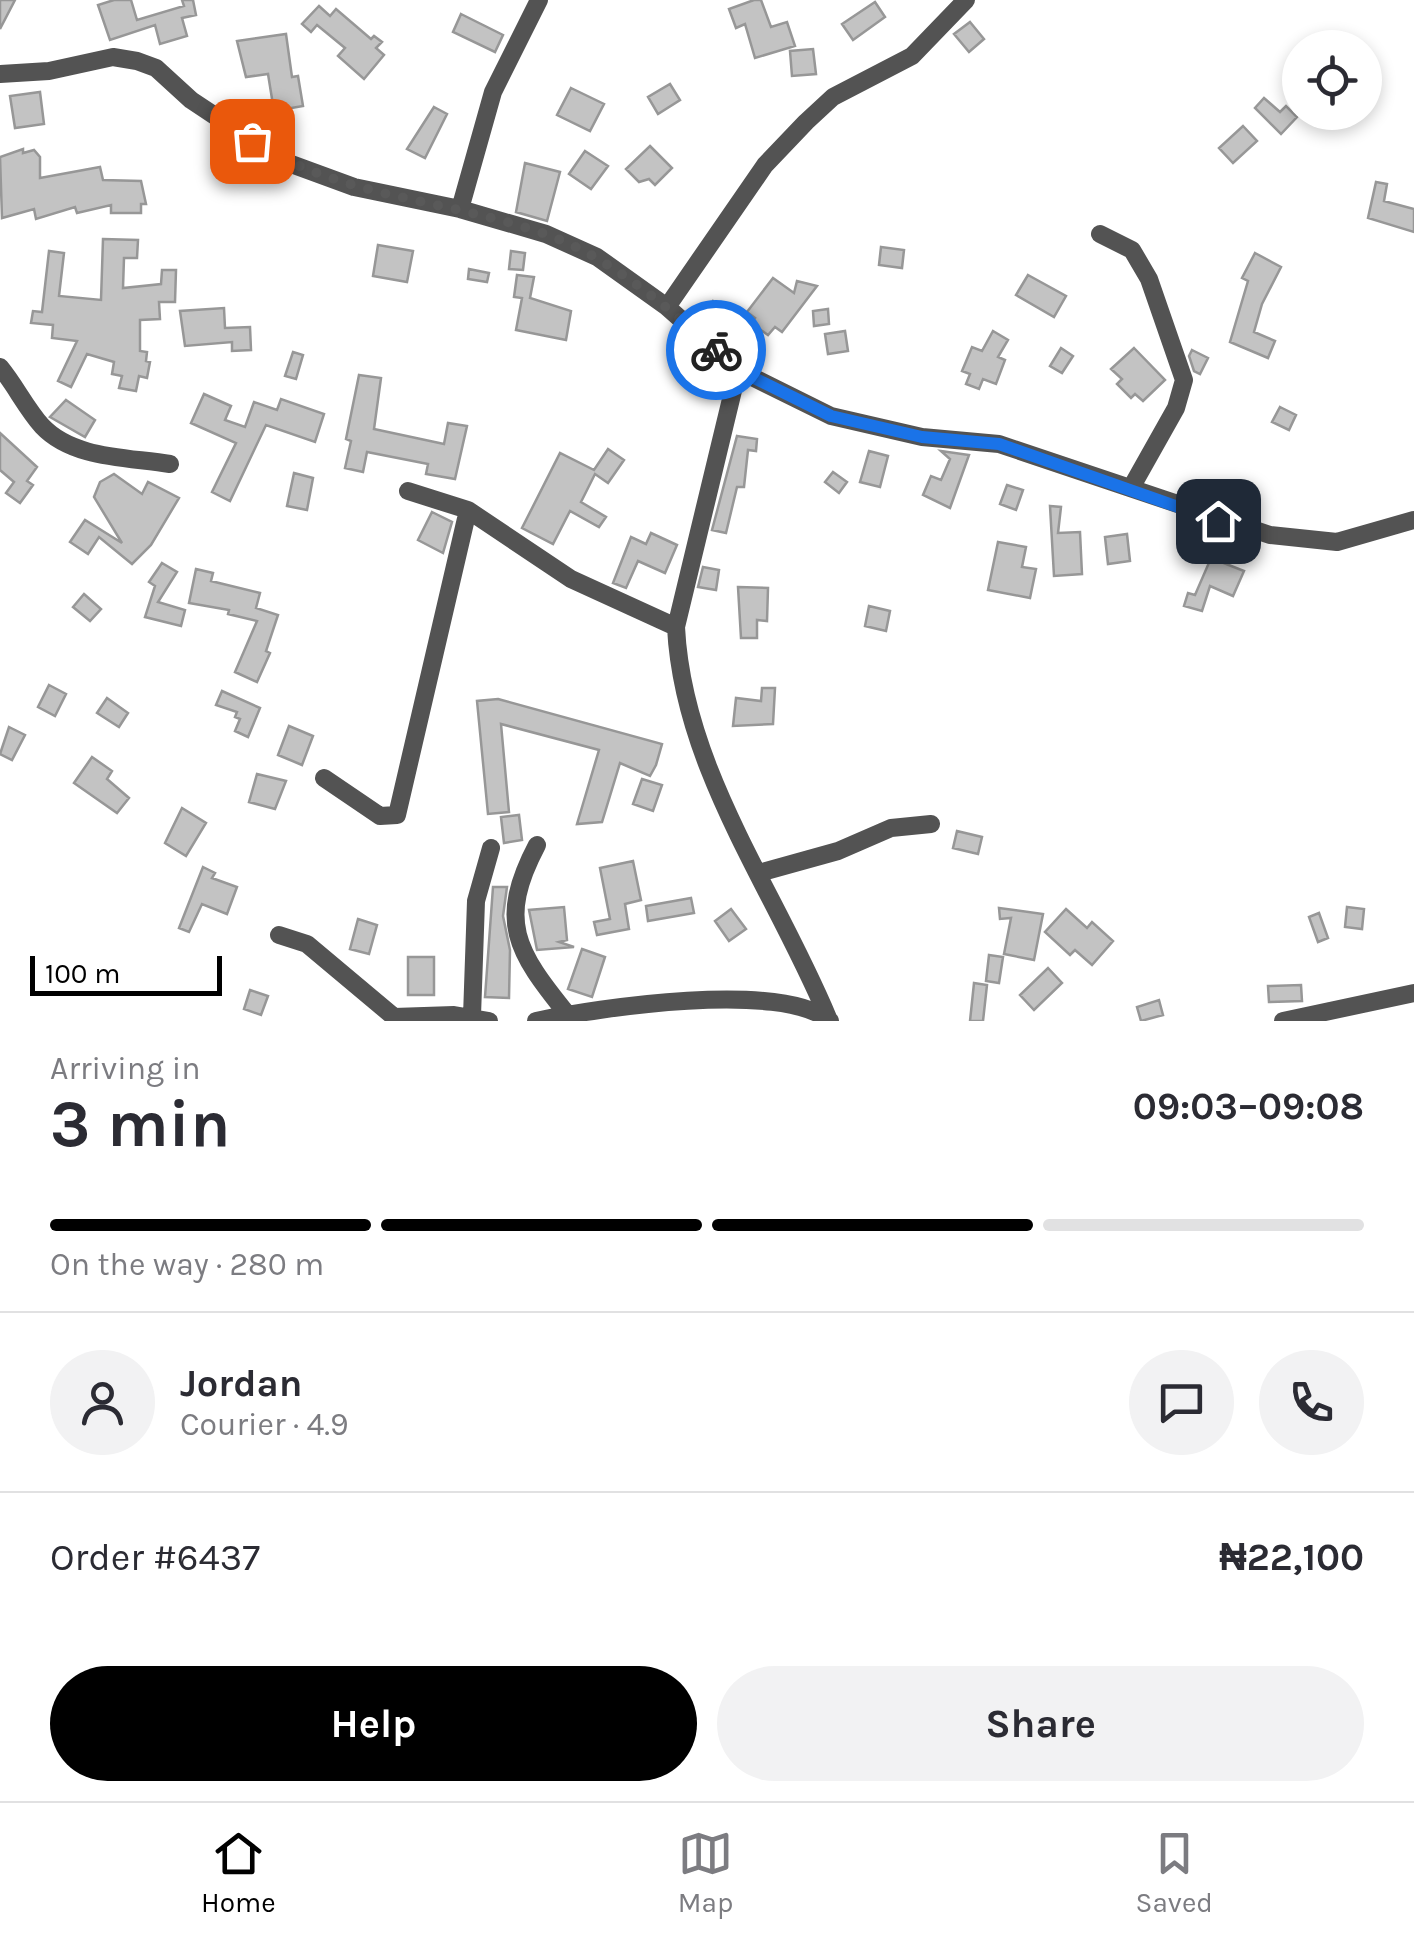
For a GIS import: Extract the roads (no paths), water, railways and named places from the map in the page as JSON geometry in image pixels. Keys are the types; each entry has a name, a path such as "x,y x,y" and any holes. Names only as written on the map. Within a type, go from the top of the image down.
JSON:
{"street":[{"path":"460,209 493,92 538,0"},
{"path":"667,307 766,165 806,122 833,98 912,56 966,0"},
{"path":"0,74 49,71 114,57 156,68 191,100 283,161 354,188 460,209 546,234 597,258 667,307 738,370 831,416 922,437 999,444 1218,521 1304,540 1337,542 1414,520"},
{"path":"1100,234 1121,242 1140,265 1184,380 1176,408 1130,488"},
{"path":"0,367 41,425 59,440 86,451 170,464"},
{"path":"738,370 676,627 678,663 694,726 716,786 829,1020"},
{"path":"408,491 468,510 570,578 676,627"},
{"path":"324,778 380,816 396,815 468,510"},
{"path":"758,873 838,851 892,828 931,824"},
{"path":"537,845 518,881 516,925 524,953 567,1014"},
{"path":"280,934 306,944 394,1017 480,1018 476,901 491,848"},
{"path":"1283,1021 1414,993"},
{"path":"536,1021 567,1014 738,999 816,1010 829,1020"}]}
